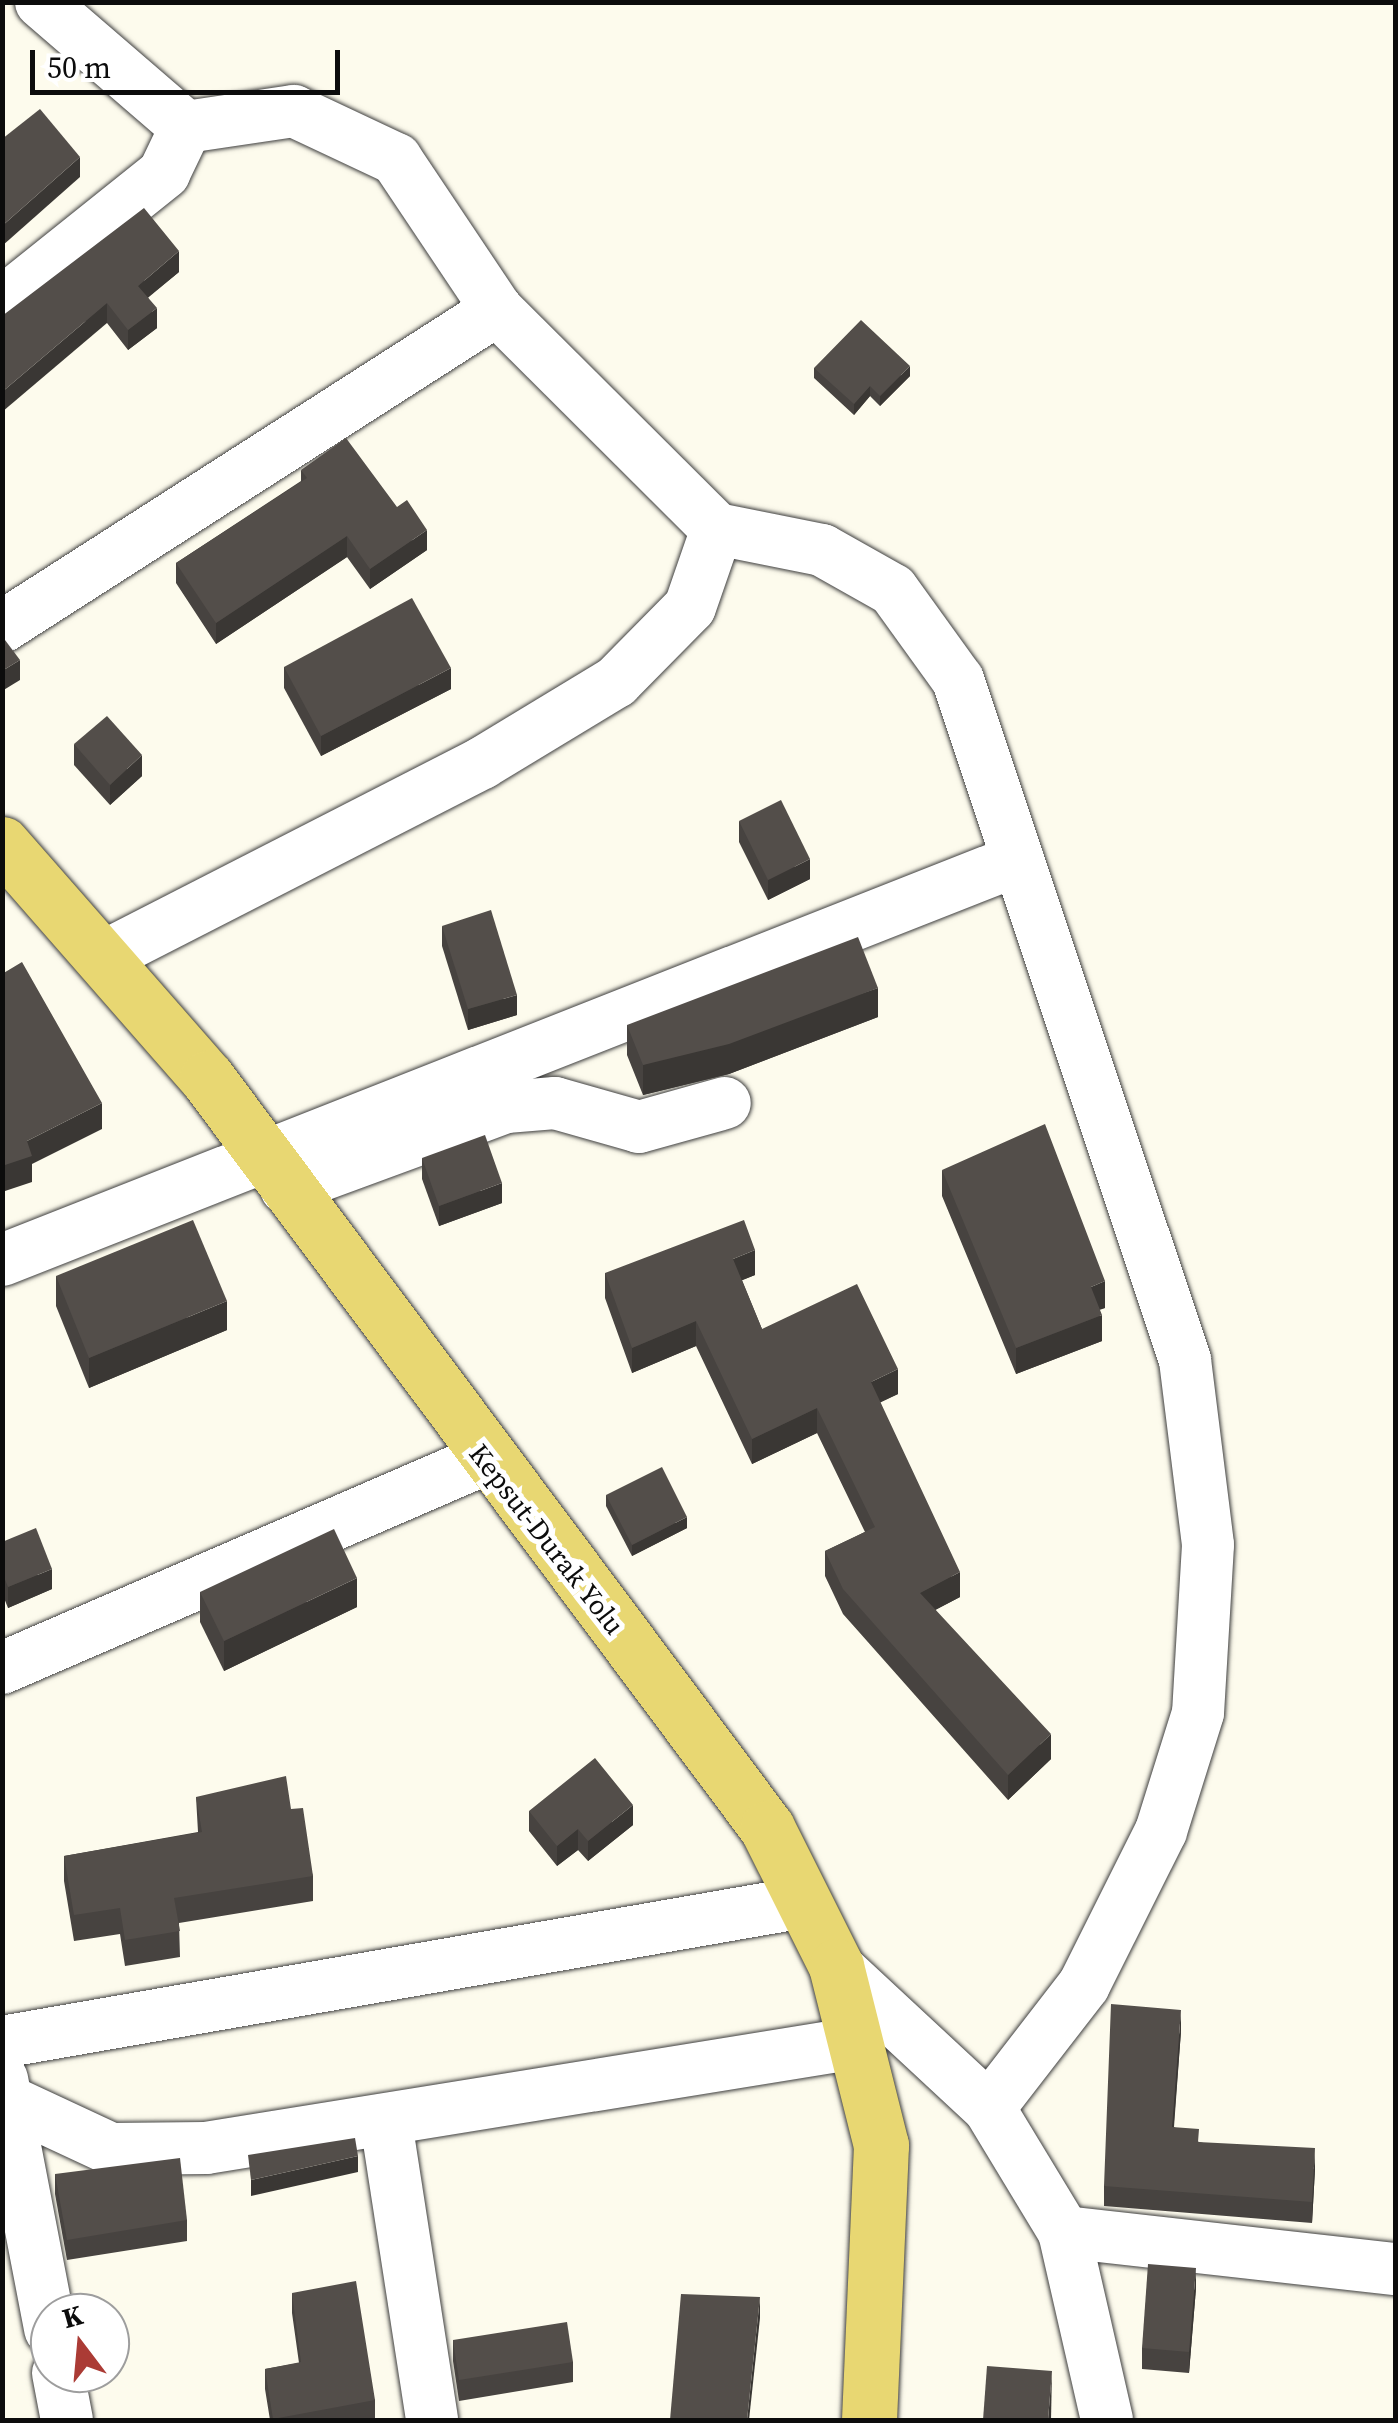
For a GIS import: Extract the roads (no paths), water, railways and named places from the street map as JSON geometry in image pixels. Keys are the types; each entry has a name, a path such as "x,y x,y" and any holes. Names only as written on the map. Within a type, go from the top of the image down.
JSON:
{"main road":[{"name":"Kepsut-Durak Yolu","path":"2,844 103,956 276,1173 486,1459 767,1828 836,1966 881,2145 869,2420"},
{"name":"Kepsut-Durak Yolu","path":"862,2420 876,2326"}],"street":[{"path":"41,2 186,127 294,111 396,158 497,310 717,528 822,550 892,590 958,680 1185,1360 1208,1545 1198,1714 1161,1831 1084,1985 988,2108"},
{"path":"2,303 164,172 186,127"},
{"path":"2,627 497,310"},
{"path":"103,956 482,762 616,682 690,607 717,528"},
{"path":"276,1173 1018,860"},
{"path":"2,1260 276,1173 506,1107 555,1103 639,1127 725,1103"},
{"path":"2,1668 486,1459"},
{"path":"2,2042 804,1902"},
{"path":"836,1966 988,2108 1064,2232 1108,2420"},
{"path":"4,2089 111,2148 206,2148 386,2122 856,2043"},
{"path":"4,2089 43,2293"},
{"path":"386,2122 432,2420"},
{"path":"1064,2232 1396,2269"},
{"path":"62,2393 67,2420"}]}
